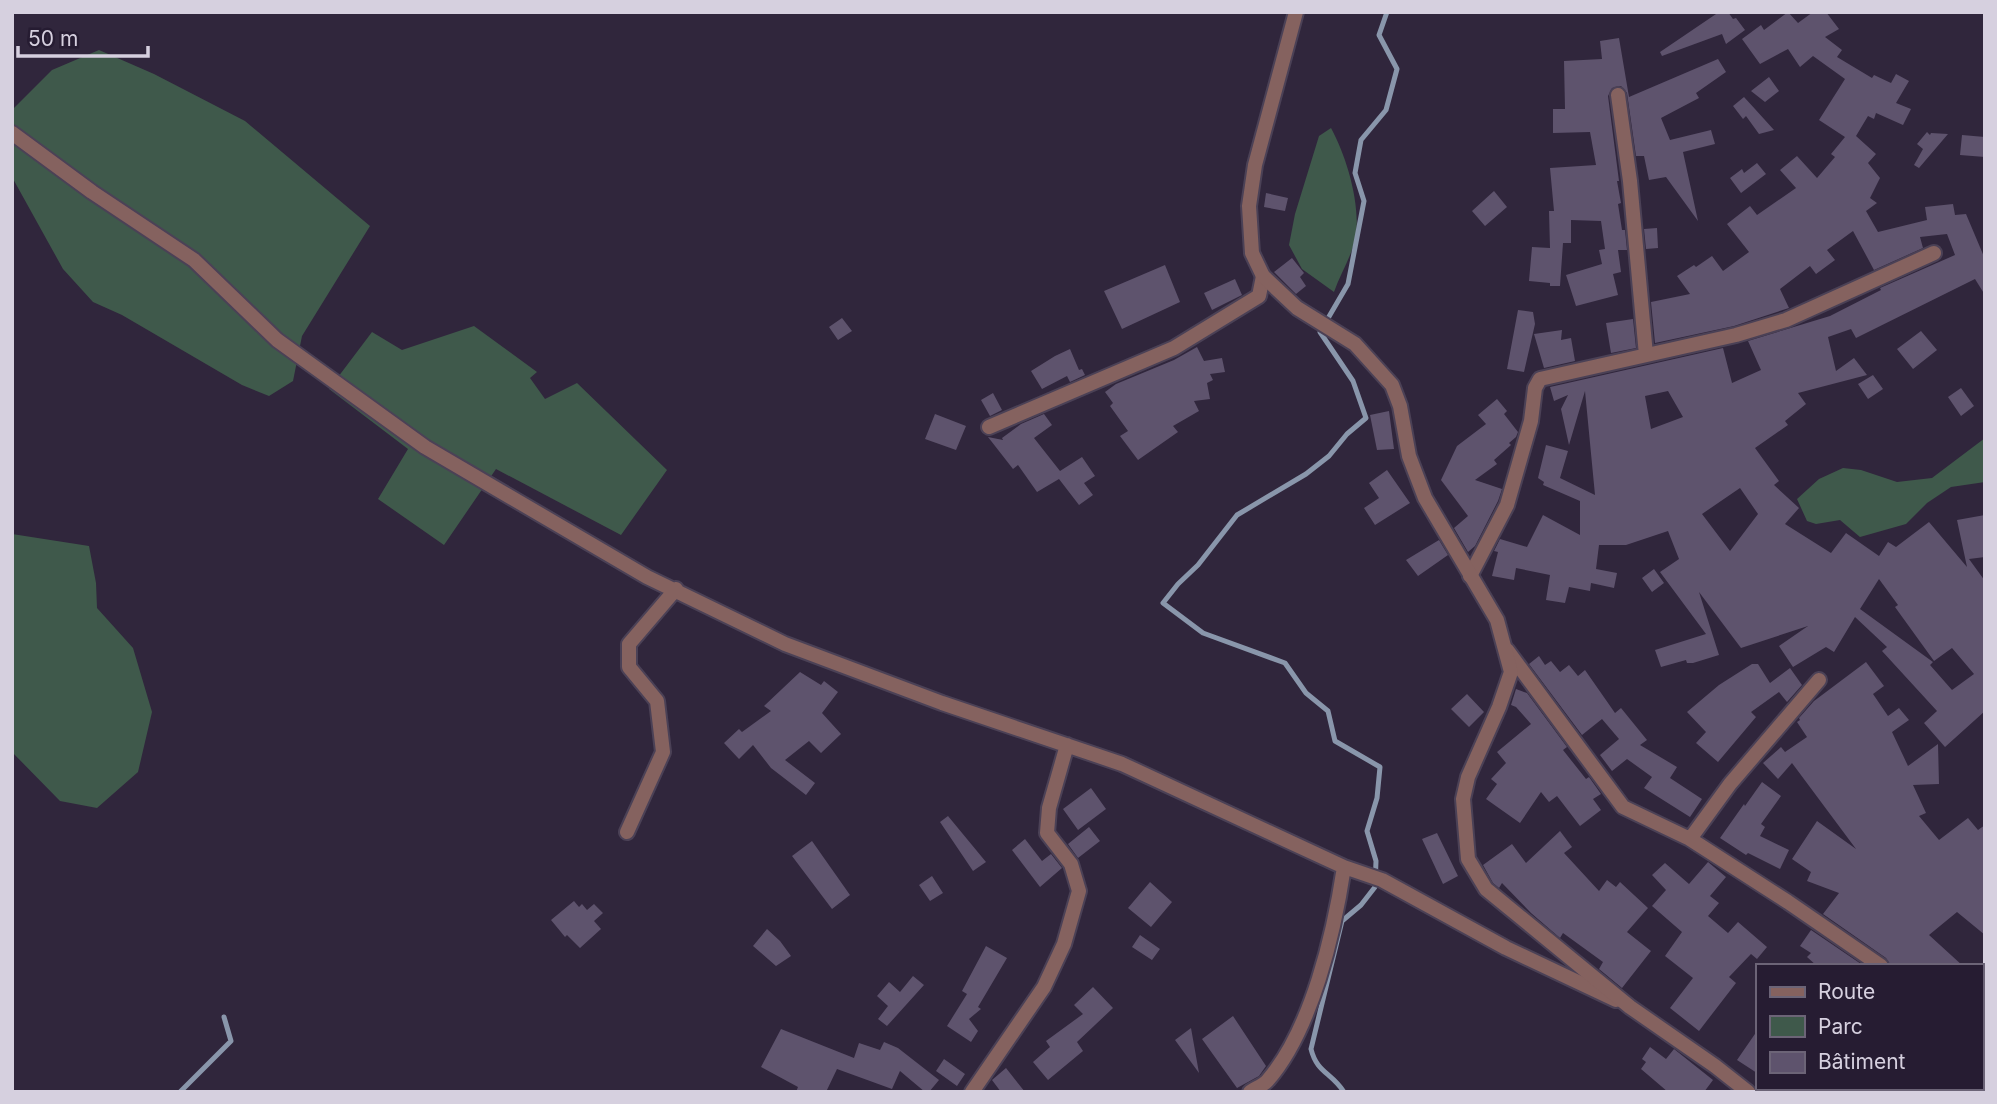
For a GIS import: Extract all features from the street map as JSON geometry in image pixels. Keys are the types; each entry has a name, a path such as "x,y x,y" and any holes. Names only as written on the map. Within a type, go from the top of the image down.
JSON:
{"street":[{"path":"1296,12 1255,165 1249,206 1252,253 1263,276 1297,308 1355,344 1392,385 1400,406 1409,456 1425,498 1497,620 1511,672 1499,708 1468,776 1463,799 1468,859 1486,889 1630,1007 1748,1092"},
{"path":"1618,95 1630,181 1646,355"},
{"path":"12,133 92,192 194,260 277,340 425,447 647,577 785,643 942,703 1122,764 1344,867 1375,877 1506,948 1630,1007"},
{"path":"1470,576 1507,505 1531,421 1535,388 1540,379 1786,320 1934,253"},
{"path":"989,427 1174,348 1259,296 1263,276"},
{"path":"627,832 663,752 657,701 629,667 629,644 676,589"},
{"path":"1507,650 1623,807 1690,839 1878,964"},
{"path":"1690,839 1730,784 1819,680"},
{"path":"972,1092 1044,986 1064,944 1079,891 1071,864 1047,833 1049,808 1067,746"},
{"path":"1250,1092 1267,1082 1290,1046 1312,1003 1340,896 1344,867"}],"green space":[{"path":"99,50 154,74 245,121 370,226 302,336 293,381 269,396 242,385 122,315 93,302 63,269 12,177 14,108 52,70"},
{"path":"1331,128 1352,183 1357,227 1353,246 1334,292 1302,269 1289,245 1295,214 1319,136"},
{"path":"474,326 537,372 530,378 545,399 577,383 667,470 621,535 496,469 444,545 378,499 408,449 329,389 372,332 402,350"},
{"path":"1985,438 1985,482 1951,487 1927,503 1906,524 1860,537 1840,520 1816,524 1807,521 1797,499 1819,479 1843,468 1861,470 1897,482 1932,478"},
{"path":"12,534 89,546 96,583 97,608 133,648 152,712 138,772 97,808 60,801 12,752"}],"building":[{"path":"1719,12 1728,12 1745,30 1726,44 1722,34 1662,56 1660,52"},
{"path":"1788,12 1798,23 1813,12 1826,12 1839,29 1825,37 1842,50 1837,57 1872,78 1874,75 1891,83 1896,74 1909,81 1896,103 1911,109 1903,125 1876,113 1874,119 1868,116 1856,136 1876,154 1868,163 1880,178 1870,198 1877,203 1866,211 1878,232 1927,220 1925,207 1953,204 1955,215 1966,214 1985,259 1985,295 1975,279 1856,338 1851,329 1828,337 1836,371 1854,358 1867,375 1798,393 1806,404 1785,421 1788,425 1755,448 1779,481 1774,485 1799,508 1785,524 1831,553 1846,533 1879,556 1888,542 1896,547 1929,522 1967,567 1957,520 1985,515 1985,557 1969,559 1985,581 1985,711 1945,747 1924,723 1937,711 1882,651 1887,647 1855,617 1834,652 1826,647 1793,667 1779,646 1808,626 1741,648 1699,592 1719,655 1693,663 1687,663 1686,660 1661,667 1655,650 1706,634 1660,572 1679,559 1668,531 1626,545 1599,545 1596,569 1617,573 1614,588 1591,583 1590,591 1569,587 1565,603 1546,600 1550,575 1516,568 1514,580 1492,576 1498,552 1494,551 1500,539 1527,547 1543,515 1580,535 1580,501 1543,485 1544,482 1538,478 1546,445 1568,451 1560,478 1595,495 1585,391 1569,445 1561,409 1568,395 1554,401 1550,387 1723,348 1732,383 1761,370 1748,341 1830,316 1881,290 1880,288 1955,255 1947,234 1920,237 1923,248 1874,270 1853,231 1827,250 1835,260 1816,274 1810,266 1780,289 1789,308 1734,326 1655,343 1651,302 1690,294 1677,276 1694,265 1696,267 1712,256 1723,271 1749,252 1727,224 1750,206 1757,215 1796,188 1780,170 1797,156 1817,178 1835,157 1831,154 1845,137 1819,120 1845,79 1813,56 1800,67 1788,49 1760,64 1742,39 1761,25 1764,30","holes":["1668,391 1683,417 1651,429 1645,396","1740,488 1758,514 1730,551 1702,514","1879,579 1898,605 1895,607 1934,661 1952,648 1974,674 1952,690 1930,665 1933,662 1860,609"]},
{"path":"1619,38 1629,97 1718,59 1726,72 1696,93 1699,98 1661,118 1670,140 1711,130 1715,144 1683,152 1698,221 1666,177 1649,180 1644,156 1636,156 1627,93 1621,86 1612,88 1608,96 1619,181 1621,203 1618,204 1627,250 1618,250 1621,272 1613,274 1618,295 1576,306 1566,275 1602,264 1599,250 1605,249 1601,221 1571,220 1571,243 1563,243 1560,286 1529,281 1532,247 1550,248 1549,211 1554,211 1550,168 1596,165 1590,132 1553,133 1553,109 1565,109 1564,61 1602,59 1600,41"},
{"path":"1769,77 1779,91 1765,102 1751,91"},
{"path":"1744,97 1774,130 1759,134 1746,116 1743,119 1733,106"},
{"path":"1927,132 1930,135 1948,134 1919,168 1914,165 1923,149 1917,144"},
{"path":"1962,135 1985,137 1985,157 1960,155"},
{"path":"1757,163 1766,174 1741,193 1730,178 1742,169 1744,173"},
{"path":"1494,191 1507,207 1485,226 1472,211"},
{"path":"1266,193 1288,198 1285,211 1264,207"},
{"path":"1657,228 1658,248 1646,249 1644,229"},
{"path":"1292,258 1304,273 1300,277 1306,286 1296,294 1274,272"},
{"path":"1165,265 1180,302 1122,329 1104,291"},
{"path":"1235,279 1242,295 1212,310 1204,293"},
{"path":"1518,310 1533,312 1535,324 1524,372 1507,369"},
{"path":"842,318 852,331 838,340 829,327"},
{"path":"1633,319 1636,348 1611,353 1606,323"},
{"path":"1562,330 1561,340 1571,338 1575,361 1544,368 1534,334"},
{"path":"1921,331 1937,350 1913,369 1897,349"},
{"path":"1197,347 1204,361 1222,358 1225,372 1210,374 1213,380 1207,383 1210,399 1194,401 1199,411 1173,426 1178,432 1138,460 1120,436 1128,431 1110,406 1113,403 1105,392 1116,384 1174,360"},
{"path":"1070,349 1079,370 1082,369 1085,375 1070,382 1067,376 1042,389 1031,371"},
{"path":"1873,375 1883,389 1868,399 1858,384"},
{"path":"1961,388 1974,406 1961,416 1948,397"},
{"path":"993,393 1002,410 990,416 981,400"},
{"path":"1497,399 1507,411 1504,414 1518,432 1509,443 1511,445 1494,460 1497,464 1475,480 1502,489 1475,546 1468,552 1454,528 1468,516 1441,480 1457,446 1486,424 1478,415"},
{"path":"1389,411 1394,449 1377,450 1370,415"},
{"path":"935,414 966,426 956,450 925,439"},
{"path":"1044,414 1052,425 1034,438 1060,471 1082,457 1095,476 1084,483 1093,495 1079,505 1059,479 1037,492 1018,465 1013,469 988,437 1003,440 1002,438 1021,424"},
{"path":"1387,470 1410,503 1375,525 1364,508 1379,498 1369,483"},
{"path":"1439,540 1448,555 1418,576 1406,560"},
{"path":"1654,569 1664,583 1652,592 1642,578"},
{"path":"1539,656 1545,665 1551,661 1560,672 1569,665 1578,676 1585,670 1615,713 1621,708 1647,740 1640,745 1677,767 1670,778 1702,799 1690,817 1644,788 1652,777 1627,759 1612,771 1600,755 1619,739 1602,719 1582,735 1529,664"},
{"path":"1866,662 1884,686 1873,694 1888,716 1899,708 1909,720 1892,732 1908,766 1938,744 1939,784 1913,785 1926,813 1919,816 1939,840 1968,818 1978,830 1985,825 1985,935 1957,912 1929,935 1961,964 1890,964 1886,958 1823,914 1839,893 1807,881 1811,872 1792,859 1817,821 1856,849 1792,763 1778,779 1763,763 1781,747 1785,752 1807,737 1797,722 1814,701"},
{"path":"1752,664 1758,664 1770,683 1790,668 1802,685 1787,702 1779,692 1751,712 1756,717 1718,762 1696,743 1706,732 1687,712 1719,685"},
{"path":"800,672 821,685 824,681 838,692 822,713 841,734 821,753 809,741 785,760 815,783 806,795 771,768 753,745 739,759 724,743 739,729 742,732 771,711 764,706"},
{"path":"1516,689 1527,693 1567,747 1563,750 1601,794 1593,799 1601,810 1580,826 1557,796 1549,802 1541,792 1520,823 1486,799 1497,784 1491,779 1506,763 1497,752 1531,724 1511,705"},
{"path":"1467,694 1484,712 1469,727 1451,709"},
{"path":"1762,782 1781,796 1761,824 1765,827 1760,836 1789,850 1780,869 1748,853 1746,855 1720,838"},
{"path":"1091,788 1106,809 1078,830 1063,809"},
{"path":"948,816 986,862 973,871 940,822"},
{"path":"1089,827 1100,841 1078,858 1068,844"},
{"path":"1560,831 1572,847 1564,853 1599,891 1607,880 1616,887 1620,882 1648,908 1627,932 1651,951 1622,988 1599,969 1603,962 1563,933 1560,938 1502,883 1499,888 1493,883 1483,865 1512,844 1526,863"},
{"path":"1437,833 1458,876 1443,884 1422,839"},
{"path":"1025,839 1042,861 1051,854 1062,868 1040,887 1012,850"},
{"path":"812,841 850,895 832,909 792,856"},
{"path":"1708,862 1726,877 1710,896 1719,903 1708,916 1728,933 1738,922 1767,947 1757,959 1751,954 1729,977 1736,983 1699,1031 1670,1008 1693,978 1665,956 1682,932 1652,906 1666,890 1652,875 1665,863 1689,884"},
{"path":"932,876 943,893 930,901 919,885"},
{"path":"1150,882 1172,902 1151,927 1128,908"},
{"path":"574,901 587,910 594,904 603,913 594,921 601,929 580,948 567,935 565,937 551,920"},
{"path":"767,929 791,956 776,966 753,946"},
{"path":"1811,930 1861,964 1815,964 1807,957 1811,953 1800,946"},
{"path":"1140,935 1160,949 1152,960 1132,947"},
{"path":"986,946 1007,958 978,1007 981,1009 969,1019 978,1031 971,1042 947,1026 967,994 962,991"},
{"path":"913,976 924,985 887,1026 878,1019 888,1006 877,996 889,982 900,992"},
{"path":"1093,987 1113,1008 1077,1042 1083,1051 1048,1080 1033,1062 1050,1047 1046,1041 1083,1014 1074,1005"},
{"path":"1233,1016 1266,1066 1259,1076 1237,1088 1202,1039"},
{"path":"1191,1028 1199,1073 1175,1040"},
{"path":"781,1029 854,1058 859,1043 880,1050 884,1042 898,1048 939,1080 929,1092 925,1092 900,1071 892,1089 837,1069 826,1092 796,1092 798,1087 761,1067"},
{"path":"1756,1032 1756,1072 1737,1060"},
{"path":"1650,1047 1666,1059 1674,1049 1713,1080 1704,1092 1668,1092 1641,1069 1646,1062 1642,1059"},
{"path":"944,1059 965,1074 957,1086 936,1071"},
{"path":"1006,1068 1025,1092 1001,1092 992,1080"}],"waterway":[{"path":"1344,1092 1317,1063 1311,1049 1342,921 1361,905 1375,887 1376,861 1367,831 1377,798 1380,767 1335,741 1328,711 1306,693 1285,663 1203,633 1163,603 1198,565 1237,515 1306,474 1329,456 1347,434 1366,418 1353,381 1320,332 1348,284 1364,201 1355,173 1361,140 1386,110 1397,69 1379,35 1387,12"},
{"path":"180,1092 231,1041 224,1017"}]}
